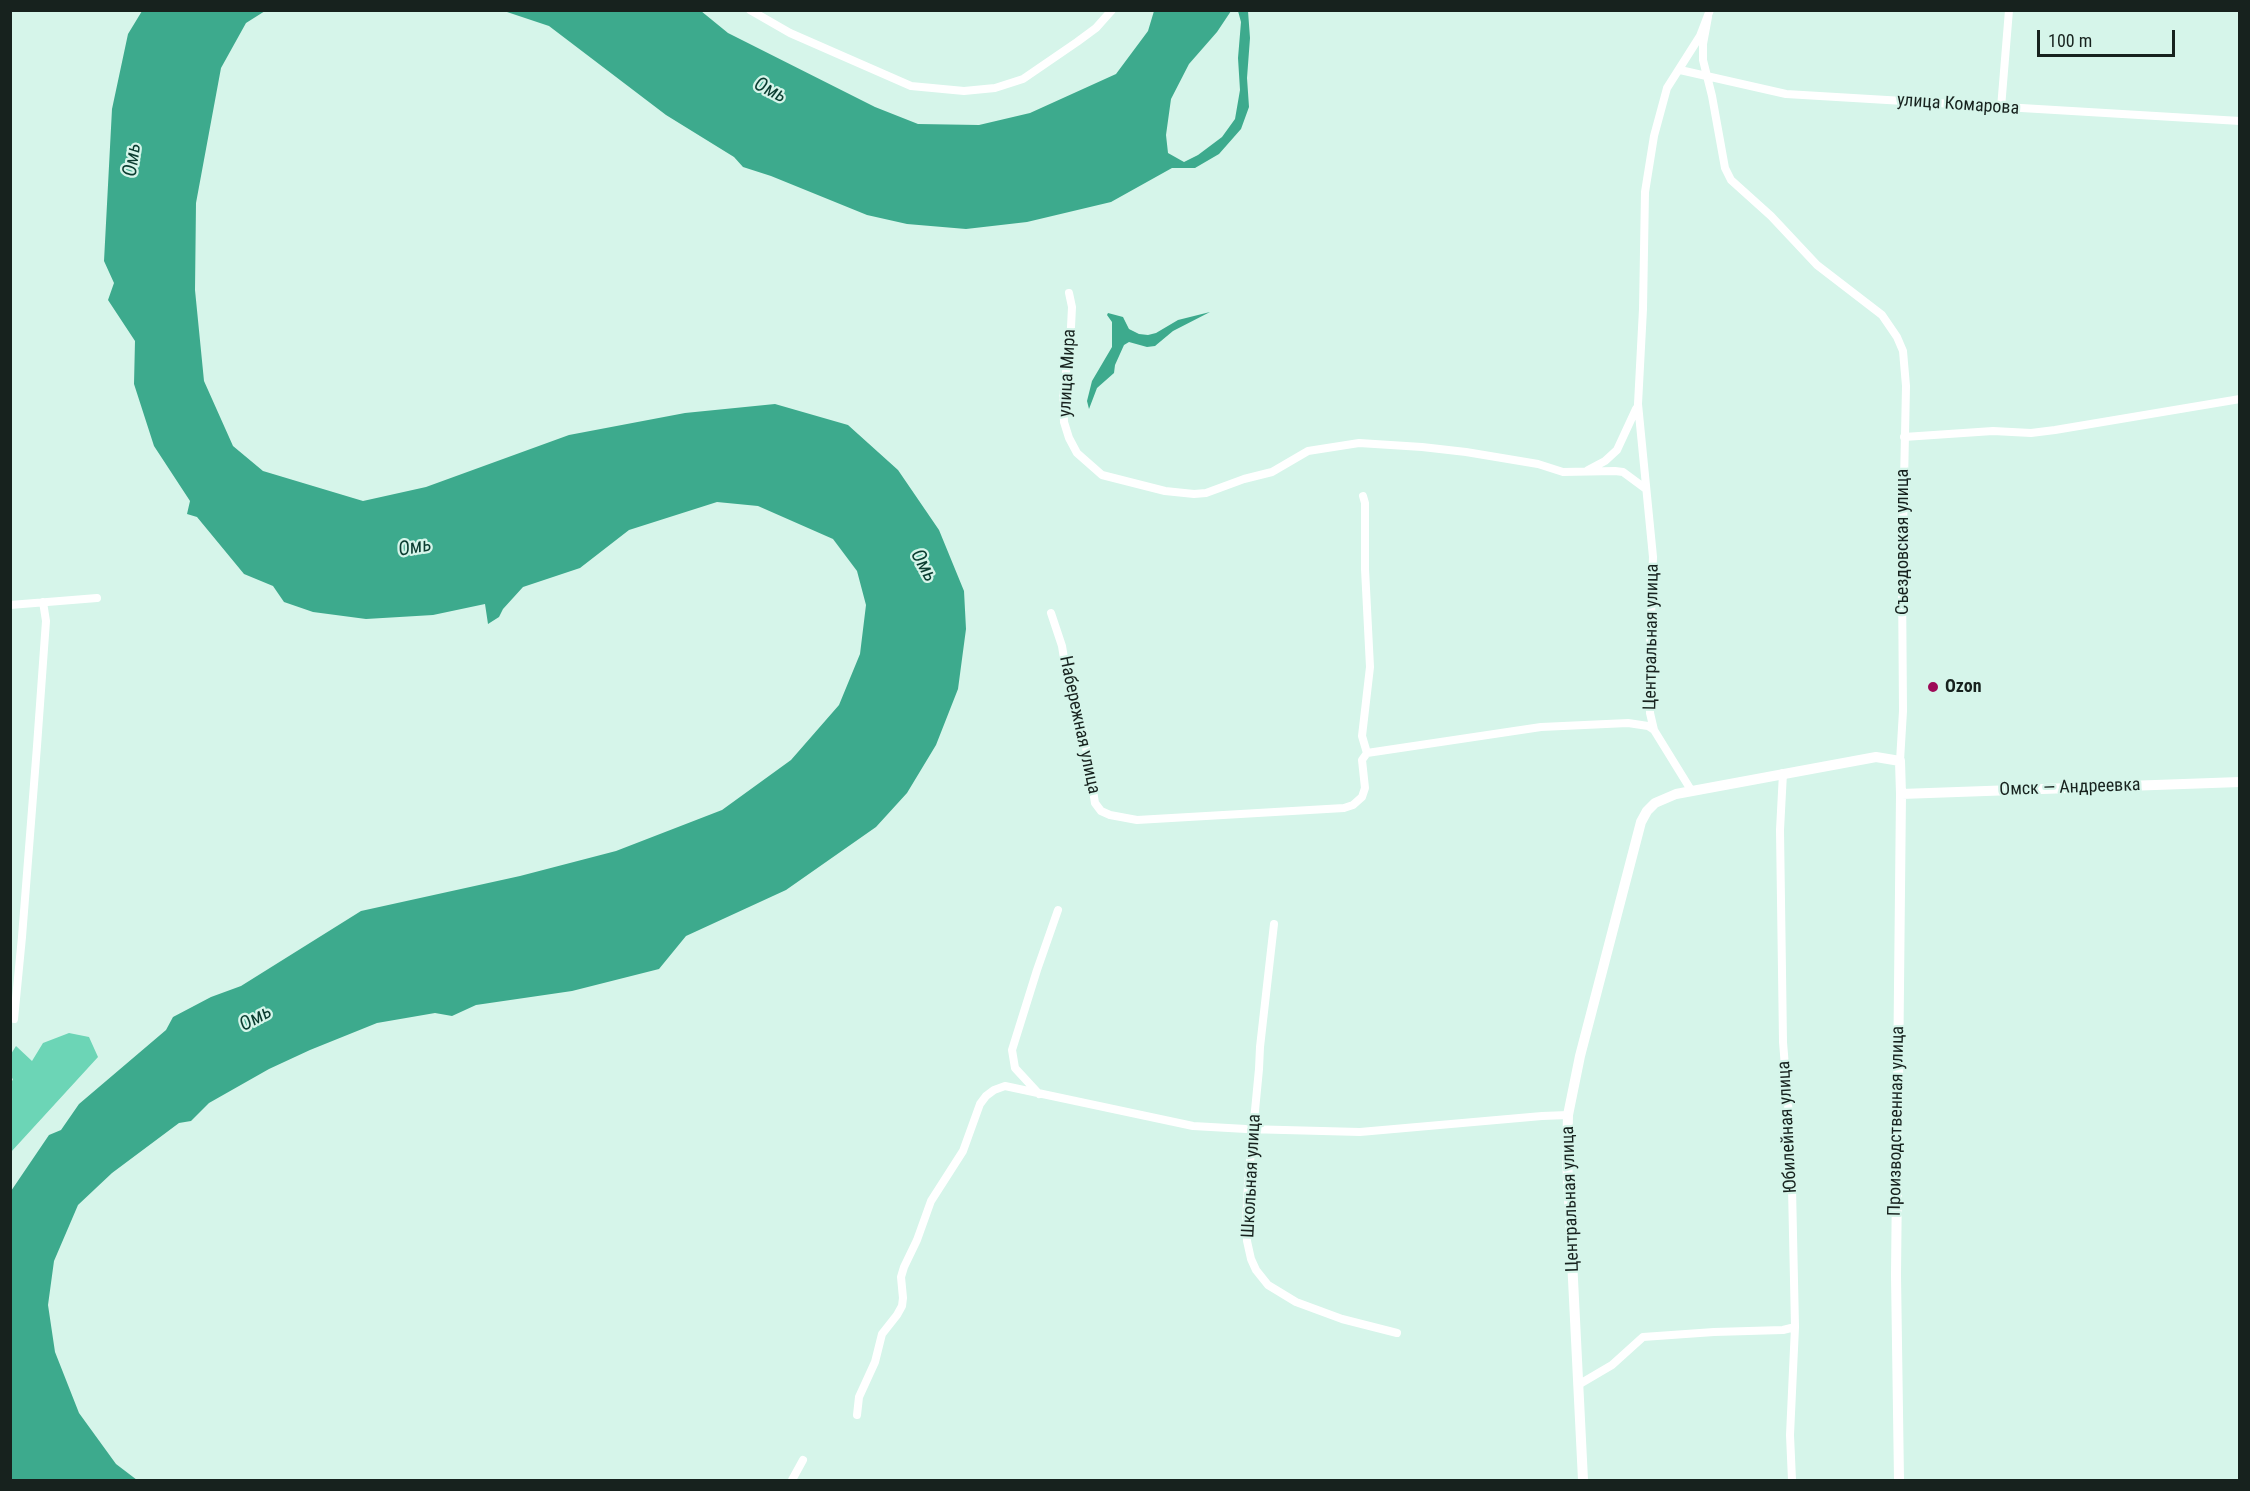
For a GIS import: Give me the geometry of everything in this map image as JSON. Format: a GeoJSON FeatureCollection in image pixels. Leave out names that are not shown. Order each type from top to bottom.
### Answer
{"type":"FeatureCollection","features":[{"type":"Feature","properties":{"kind":"street"},"geometry":{"type":"LineString","coordinates":[[750,10],[790,33],[911,86],[964,91],[995,88],[1023,79],[1096,28],[1112,10]]}},
{"type":"Feature","properties":{"kind":"street"},"geometry":{"type":"LineString","coordinates":[[2001,108],[2009,10]]}},
{"type":"Feature","properties":{"kind":"street","name":"Центральная улица"},"geometry":{"type":"LineString","coordinates":[[1583,1480],[1567,1159],[1568,1115],[1580,1056],[1641,822],[1655,803],[1665,797],[1691,790],[1654,730],[1650,713],[1653,557],[1639,433],[1638,404],[1643,309],[1645,192],[1662,99],[1709,14]]}},
{"type":"Feature","properties":{"kind":"street","name":"Съездовская улица"},"geometry":{"type":"LineString","coordinates":[[1709,14],[1703,44],[1703,60],[1725,168],[1731,180],[1771,216],[1817,265],[1881,315],[1890,326],[1903,351],[1906,369],[1902,580],[1904,692],[1900,761]]}},
{"type":"Feature","properties":{"kind":"street","name":"улица Комарова"},"geometry":{"type":"LineString","coordinates":[[1680,70],[1786,94],[2240,121]]}},
{"type":"Feature","properties":{"kind":"street","name":"улица Мира"},"geometry":{"type":"LineString","coordinates":[[1069,293],[1072,307],[1063,399],[1064,422],[1077,453],[1102,475],[1165,491],[1206,493],[1244,479],[1272,472],[1308,451],[1359,443],[1466,452],[1538,464],[1563,472],[1583,473]]}},
{"type":"Feature","properties":{"kind":"street"},"geometry":{"type":"LineString","coordinates":[[1904,437],[1982,431],[2031,433],[2240,399]]}},
{"type":"Feature","properties":{"kind":"street"},"geometry":{"type":"LineString","coordinates":[[1583,473],[1605,461],[1617,450],[1638,404]]}},
{"type":"Feature","properties":{"kind":"street"},"geometry":{"type":"LineString","coordinates":[[1583,473],[1623,472],[1646,489]]}},
{"type":"Feature","properties":{"kind":"street"},"geometry":{"type":"LineString","coordinates":[[1364,496],[1365,569],[1371,667],[1362,736],[1367,753],[1541,728],[1628,723],[1648,726],[1654,730]]}},
{"type":"Feature","properties":{"kind":"street"},"geometry":{"type":"LineString","coordinates":[[10,605],[97,598]]}},
{"type":"Feature","properties":{"kind":"street"},"geometry":{"type":"LineString","coordinates":[[14,1019],[46,621],[43,602]]}},
{"type":"Feature","properties":{"kind":"street","name":"Набережная улица"},"geometry":{"type":"LineString","coordinates":[[1051,613],[1062,646],[1068,683],[1083,729],[1095,803],[1101,811],[1110,815],[1137,820],[1344,808],[1362,798],[1365,789],[1362,760],[1367,753]]}},
{"type":"Feature","properties":{"kind":"street"},"geometry":{"type":"LineString","coordinates":[[1691,790],[1866,757],[1900,761]]}},
{"type":"Feature","properties":{"kind":"street","name":"Производственная улица"},"geometry":{"type":"LineString","coordinates":[[1899,1480],[1896,1275],[1900,761]]}},
{"type":"Feature","properties":{"kind":"street","name":"Юбилейная улица"},"geometry":{"type":"LineString","coordinates":[[1783,773],[1780,841],[1783,1032],[1791,1141],[1795,1327],[1790,1435],[1792,1480]]}},
{"type":"Feature","properties":{"kind":"street","name":"Омск — Андреевка"},"geometry":{"type":"LineString","coordinates":[[1901,794],[2240,782]]}},
{"type":"Feature","properties":{"kind":"street"},"geometry":{"type":"LineString","coordinates":[[1040,1095],[1015,1068],[1012,1050],[1036,970],[1058,910]]}},
{"type":"Feature","properties":{"kind":"street","name":"Школьная улица"},"geometry":{"type":"LineString","coordinates":[[1274,924],[1260,1047],[1246,1223],[1247,1241],[1256,1270],[1268,1285],[1296,1302],[1342,1319],[1396,1334]]}},
{"type":"Feature","properties":{"kind":"street"},"geometry":{"type":"LineString","coordinates":[[857,1415],[858,1397],[875,1362],[882,1334],[902,1306],[901,1277],[931,1201],[963,1151],[980,1104],[986,1096],[1005,1086],[1193,1126],[1360,1132],[1568,1115]]}},
{"type":"Feature","properties":{"kind":"street"},"geometry":{"type":"LineString","coordinates":[[1578,1385],[1612,1365],[1643,1337],[1783,1330],[1795,1327]]}},
{"type":"Feature","properties":{"kind":"street"},"geometry":{"type":"LineString","coordinates":[[792,1480],[803,1460]]}},
{"type":"Feature","properties":{"kind":"shaded area"},"geometry":{"type":"Polygon","coordinates":[[[69,1033],[89,1037],[98,1057],[11,1152],[10,1082],[13,1080],[11,1054],[16,1046],[32,1061],[43,1043],[69,1033]]]}},
{"type":"Feature","properties":{"kind":"water","name":"Омь"},"geometry":{"type":"Polygon","coordinates":[[[142,11],[265,11],[246,23],[221,68],[196,203],[195,290],[204,381],[233,446],[263,471],[363,501],[426,487],[569,435],[685,413],[775,404],[848,425],[898,470],[939,530],[964,591],[966,629],[958,689],[936,745],[907,793],[876,827],[786,890],[686,936],[659,969],[572,991],[476,1005],[452,1016],[435,1013],[377,1023],[310,1050],[269,1069],[209,1103],[191,1121],[179,1123],[112,1173],[78,1205],[54,1261],[48,1305],[55,1352],[79,1413],[116,1464],[137,1480],[11,1480],[11,1191],[49,1135],[61,1130],[79,1104],[166,1030],[173,1017],[211,997],[241,986],[361,911],[520,876],[616,851],[722,810],[791,760],[839,705],[860,654],[866,605],[857,571],[833,539],[758,506],[717,502],[629,530],[580,568],[523,587],[503,609],[499,617],[488,624],[485,604],[433,615],[366,619],[313,612],[284,602],[273,586],[244,574],[197,517],[187,514],[190,501],[154,446],[134,384],[135,341],[108,300],[114,283],[104,261],[112,109],[128,34],[142,11]]]}},
{"type":"Feature","properties":{"kind":"water","name":"Омь"},"geometry":{"type":"Polygon","coordinates":[[[504,11],[701,11],[728,33],[875,107],[918,124],[979,125],[1030,113],[1116,74],[1148,31],[1154,11],[1231,11],[1217,32],[1189,64],[1171,99],[1166,135],[1168,153],[1184,162],[1198,155],[1222,137],[1235,119],[1240,90],[1238,58],[1241,22],[1238,11],[1248,11],[1249,107],[1241,129],[1219,154],[1195,168],[1172,168],[1111,202],[1027,222],[966,229],[907,224],[867,215],[743,167],[734,157],[666,115],[549,26],[504,11]]]}},
{"type":"Feature","properties":{"kind":"water"},"geometry":{"type":"Polygon","coordinates":[[[1210,312],[1173,331],[1155,346],[1147,347],[1129,342],[1124,345],[1114,373],[1097,388],[1089,409],[1087,401],[1092,381],[1112,347],[1112,322],[1108,313],[1123,317],[1129,329],[1148,335],[1178,320],[1210,312]]]}},
{"type":"Feature","properties":{"kind":"place","name":"Ozon"},"geometry":{"type":"Point","coordinates":[1933,687]}}]}
